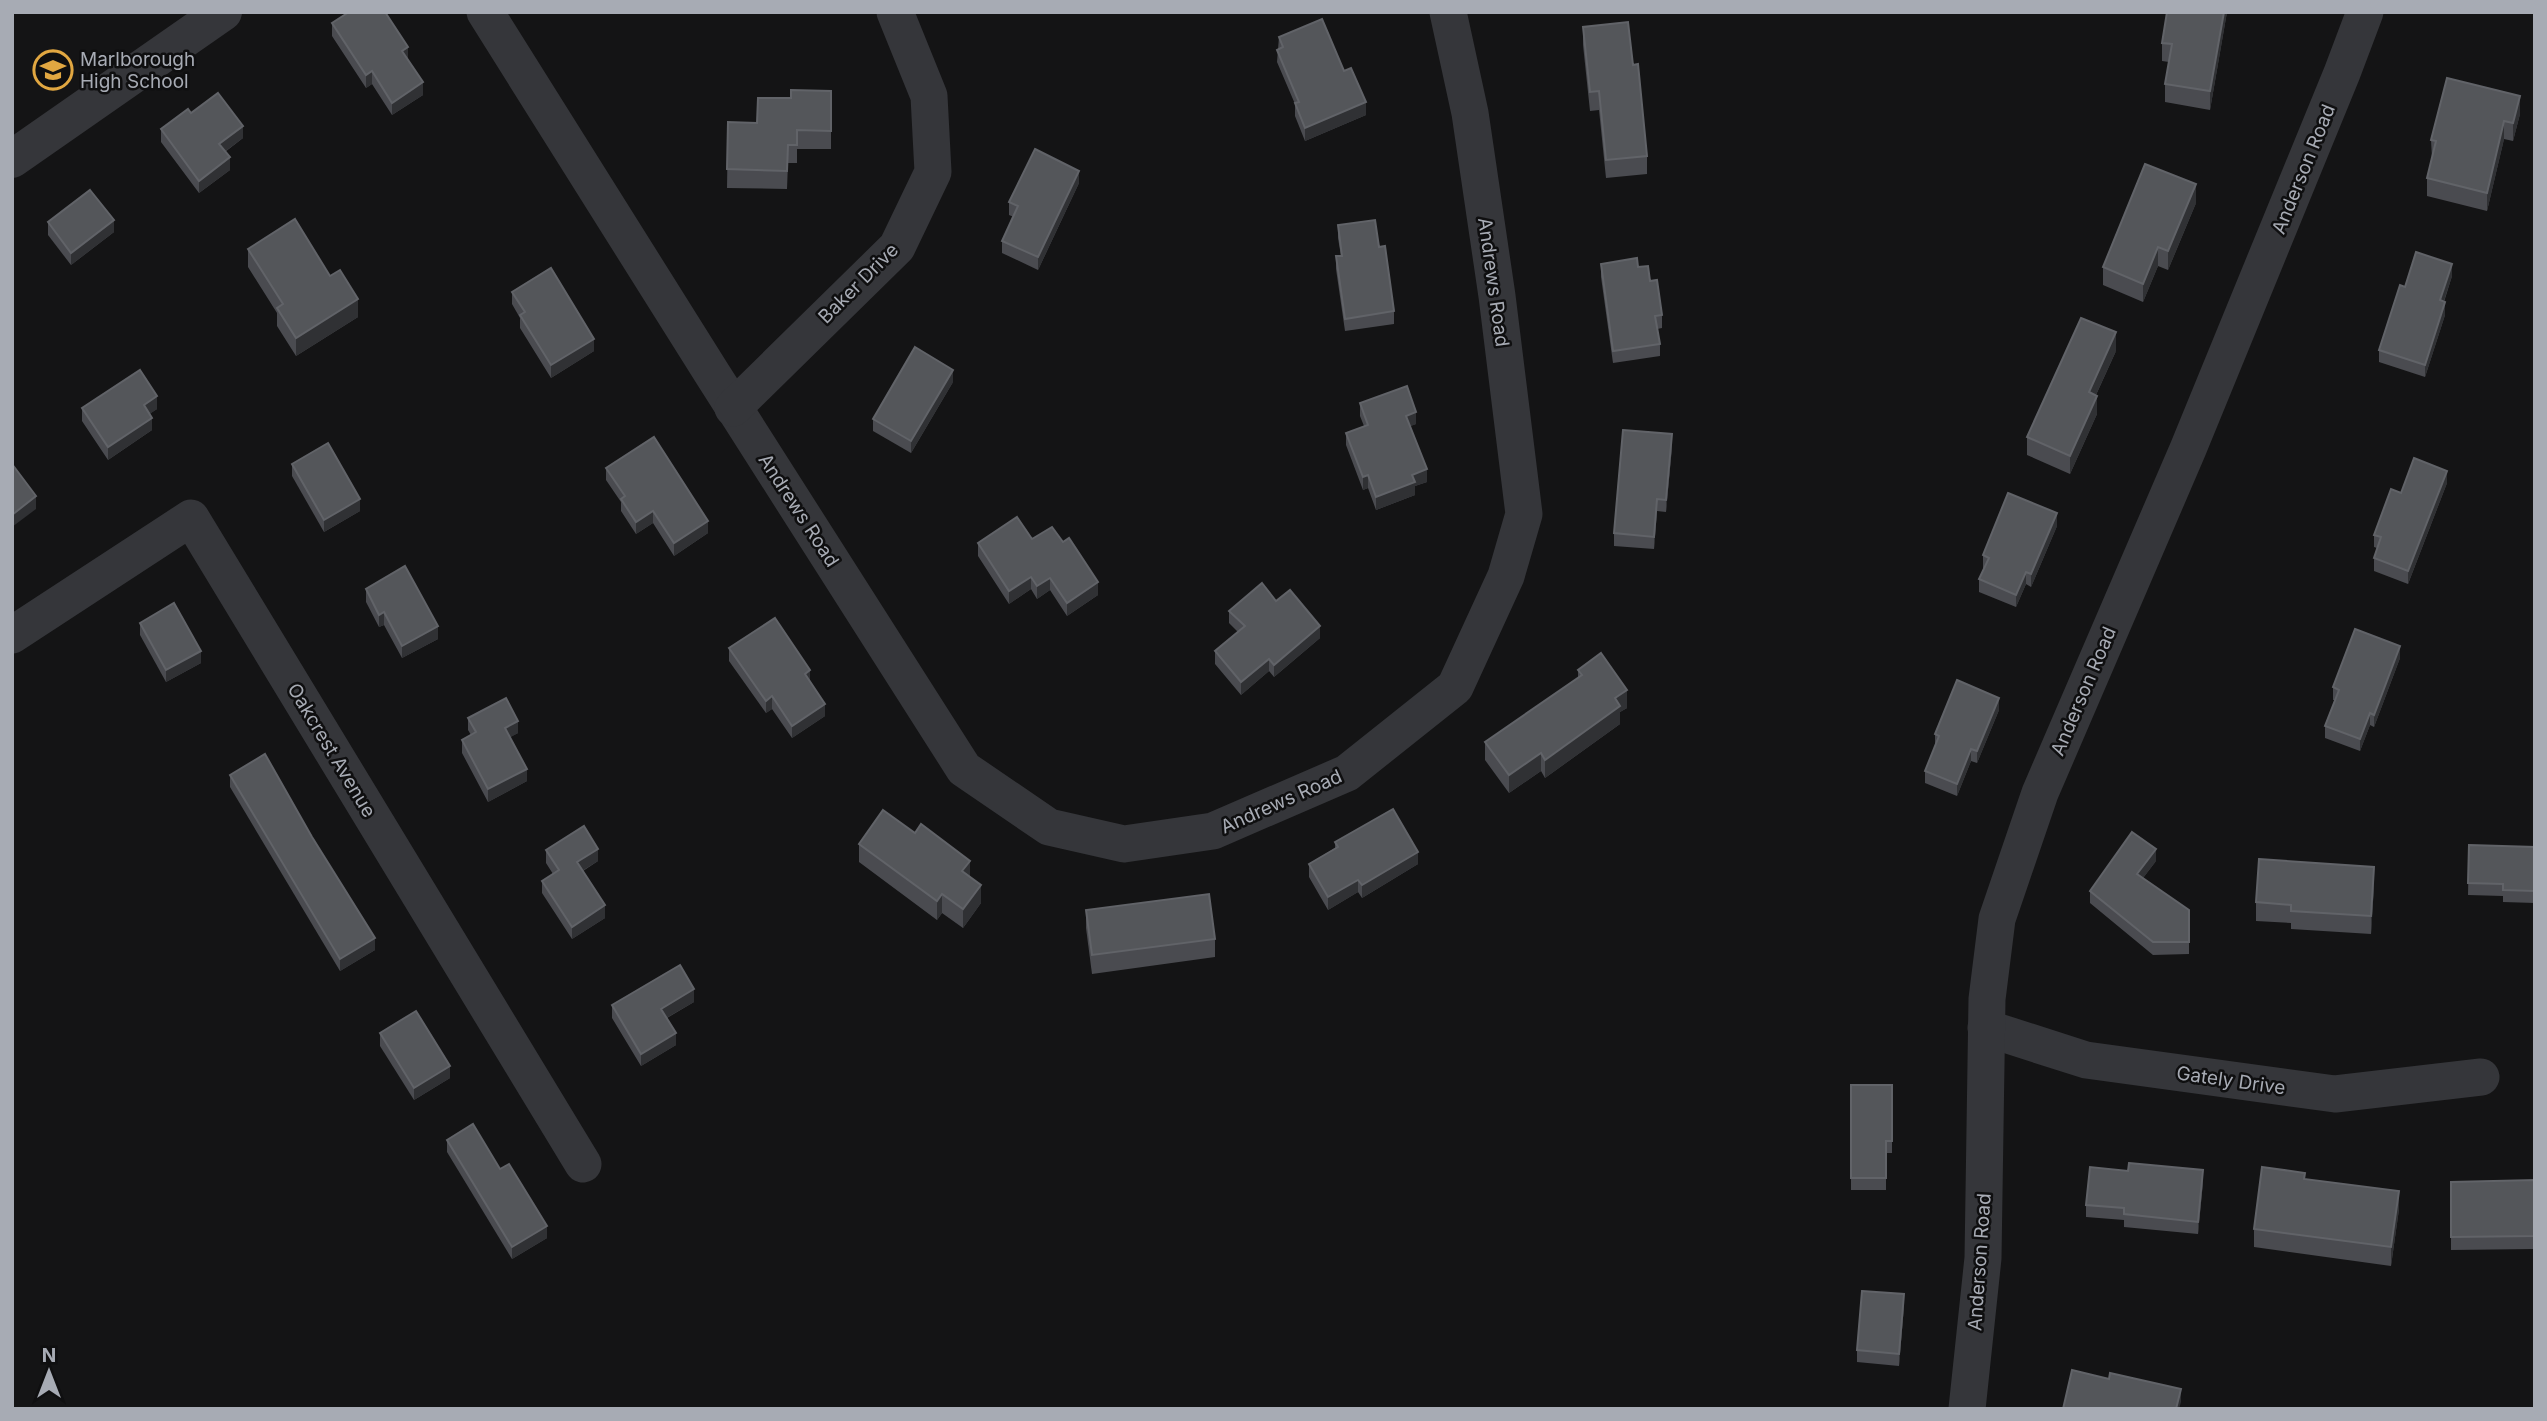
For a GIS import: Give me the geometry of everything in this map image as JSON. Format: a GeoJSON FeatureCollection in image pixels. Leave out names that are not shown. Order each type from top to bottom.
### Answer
{"type":"FeatureCollection","features":[{"type":"Feature","properties":{"kind":"street"},"geometry":{"type":"LineString","coordinates":[[12,159],[223,12]]}},
{"type":"Feature","properties":{"kind":"street","name":"Andrews Road"},"geometry":{"type":"LineString","coordinates":[[485,12],[733,408],[964,769],[1049,827],[1124,844],[1213,831],[1347,773],[1455,687],[1506,576],[1524,514],[1497,296],[1470,113],[1448,12]]}},
{"type":"Feature","properties":{"kind":"street","name":"Baker Drive"},"geometry":{"type":"LineString","coordinates":[[733,408],[898,247],[933,172],[929,96],[895,12]]}},
{"type":"Feature","properties":{"kind":"street","name":"Anderson Road"},"geometry":{"type":"LineString","coordinates":[[1967,1409],[1983,1258],[1987,999],[1997,919],[2040,793],[2193,436],[2365,12]]}},
{"type":"Feature","properties":{"kind":"street","name":"Oakcrest Avenue"},"geometry":{"type":"LineString","coordinates":[[12,635],[191,518],[583,1164]]}},
{"type":"Feature","properties":{"kind":"street","name":"Gately Drive"},"geometry":{"type":"LineString","coordinates":[[1986,1028],[2086,1060],[2335,1094],[2481,1077]]}},
{"type":"Feature","properties":{"kind":"building"},"geometry":{"type":"Polygon","coordinates":[[[349,12],[385,12],[408,47],[402,51],[423,82],[392,103],[372,71],[366,75],[332,23],[349,12]]]}},
{"type":"Feature","properties":{"kind":"building"},"geometry":{"type":"Polygon","coordinates":[[[2167,12],[2224,12],[2210,91],[2165,84],[2172,44],[2162,43],[2167,12]]]}},
{"type":"Feature","properties":{"kind":"building"},"geometry":{"type":"Polygon","coordinates":[[[1322,19],[1344,71],[1351,68],[1366,102],[1305,128],[1295,103],[1299,102],[1277,50],[1283,47],[1279,37],[1322,19]]]}},
{"type":"Feature","properties":{"kind":"building"},"geometry":{"type":"Polygon","coordinates":[[[1628,22],[1633,65],[1638,64],[1647,156],[1606,160],[1599,91],[1590,92],[1583,27],[1628,22]]]}},
{"type":"Feature","properties":{"kind":"building"},"geometry":{"type":"Polygon","coordinates":[[[2447,78],[2520,96],[2513,123],[2504,121],[2487,193],[2427,178],[2436,141],[2431,140],[2447,78]]]}},
{"type":"Feature","properties":{"kind":"building"},"geometry":{"type":"Polygon","coordinates":[[[791,90],[831,91],[831,131],[797,130],[797,145],[788,145],[787,171],[727,169],[728,122],[757,123],[758,98],[791,98],[791,90]]]}},
{"type":"Feature","properties":{"kind":"building"},"geometry":{"type":"Polygon","coordinates":[[[218,93],[243,126],[219,144],[230,157],[199,181],[161,129],[188,109],[191,113],[218,93]]]}},
{"type":"Feature","properties":{"kind":"building"},"geometry":{"type":"Polygon","coordinates":[[[1035,149],[1079,171],[1038,257],[1002,241],[1018,206],[1009,202],[1035,149]]]}},
{"type":"Feature","properties":{"kind":"building"},"geometry":{"type":"Polygon","coordinates":[[[2145,164],[2196,184],[2168,251],[2158,247],[2143,284],[2103,267],[2145,164]]]}},
{"type":"Feature","properties":{"kind":"building"},"geometry":{"type":"Polygon","coordinates":[[[90,190],[114,220],[71,253],[48,222],[90,190]]]}},
{"type":"Feature","properties":{"kind":"building"},"geometry":{"type":"Polygon","coordinates":[[[295,219],[330,276],[340,270],[358,299],[296,338],[277,308],[283,304],[248,249],[295,219]]]}},
{"type":"Feature","properties":{"kind":"building"},"geometry":{"type":"Polygon","coordinates":[[[1375,220],[1379,247],[1385,246],[1394,311],[1345,319],[1336,256],[1342,256],[1338,225],[1375,220]]]}},
{"type":"Feature","properties":{"kind":"building"},"geometry":{"type":"Polygon","coordinates":[[[2416,252],[2452,264],[2440,300],[2445,302],[2425,365],[2379,350],[2400,285],[2405,287],[2416,252]]]}},
{"type":"Feature","properties":{"kind":"building"},"geometry":{"type":"Polygon","coordinates":[[[1637,258],[1638,267],[1648,266],[1650,281],[1657,280],[1662,315],[1655,316],[1660,344],[1613,351],[1601,264],[1637,258]]]}},
{"type":"Feature","properties":{"kind":"building"},"geometry":{"type":"Polygon","coordinates":[[[551,268],[594,339],[551,365],[520,315],[525,312],[512,292],[551,268]]]}},
{"type":"Feature","properties":{"kind":"building"},"geometry":{"type":"Polygon","coordinates":[[[2081,318],[2116,332],[2089,392],[2097,396],[2070,456],[2027,437],[2081,318]]]}},
{"type":"Feature","properties":{"kind":"building"},"geometry":{"type":"Polygon","coordinates":[[[915,347],[953,370],[911,441],[873,419],[915,347]]]}},
{"type":"Feature","properties":{"kind":"building"},"geometry":{"type":"Polygon","coordinates":[[[140,370],[157,396],[144,405],[152,418],[108,447],[82,408],[140,370]]]}},
{"type":"Feature","properties":{"kind":"building"},"geometry":{"type":"Polygon","coordinates":[[[1407,386],[1416,412],[1406,416],[1427,469],[1412,475],[1415,482],[1376,497],[1368,475],[1363,477],[1346,433],[1368,425],[1360,403],[1407,386]]]}},
{"type":"Feature","properties":{"kind":"building"},"geometry":{"type":"Polygon","coordinates":[[[1623,430],[1672,434],[1666,500],[1657,499],[1654,537],[1614,533],[1623,430]]]}},
{"type":"Feature","properties":{"kind":"building"},"geometry":{"type":"Polygon","coordinates":[[[654,437],[708,521],[674,543],[653,511],[636,522],[621,499],[625,496],[606,468],[654,437]]]}},
{"type":"Feature","properties":{"kind":"building"},"geometry":{"type":"Polygon","coordinates":[[[328,443],[360,499],[324,520],[292,464],[328,443]]]}},
{"type":"Feature","properties":{"kind":"building"},"geometry":{"type":"Polygon","coordinates":[[[2414,458],[2447,471],[2408,571],[2374,558],[2381,537],[2374,535],[2391,489],[2401,493],[2414,458]]]}},
{"type":"Feature","properties":{"kind":"building"},"geometry":{"type":"Polygon","coordinates":[[[12,464],[36,496],[12,515],[12,464]]]}},
{"type":"Feature","properties":{"kind":"building"},"geometry":{"type":"Polygon","coordinates":[[[2008,493],[2057,513],[2031,574],[2026,572],[2016,595],[1979,579],[1989,558],[1983,555],[2008,493]]]}},
{"type":"Feature","properties":{"kind":"building"},"geometry":{"type":"Polygon","coordinates":[[[1017,517],[1032,539],[1052,527],[1063,542],[1069,538],[1098,582],[1067,603],[1050,578],[1037,586],[1031,577],[1009,591],[978,543],[1017,517]]]}},
{"type":"Feature","properties":{"kind":"building"},"geometry":{"type":"Polygon","coordinates":[[[405,566],[438,626],[402,646],[384,612],[379,615],[366,589],[405,566]]]}},
{"type":"Feature","properties":{"kind":"building"},"geometry":{"type":"Polygon","coordinates":[[[1262,583],[1276,601],[1290,590],[1320,626],[1274,665],[1269,659],[1241,682],[1215,651],[1245,626],[1229,611],[1262,583]]]}},
{"type":"Feature","properties":{"kind":"building"},"geometry":{"type":"Polygon","coordinates":[[[174,603],[201,651],[166,670],[140,623],[174,603]]]}},
{"type":"Feature","properties":{"kind":"building"},"geometry":{"type":"Polygon","coordinates":[[[775,618],[810,670],[805,674],[825,704],[792,726],[772,696],[766,701],[729,648],[775,618]]]}},
{"type":"Feature","properties":{"kind":"building"},"geometry":{"type":"Polygon","coordinates":[[[2355,629],[2400,646],[2374,715],[2370,713],[2360,739],[2325,726],[2339,690],[2333,687],[2355,629]]]}},
{"type":"Feature","properties":{"kind":"building"},"geometry":{"type":"Polygon","coordinates":[[[1601,653],[1627,690],[1615,698],[1620,706],[1545,760],[1541,753],[1509,775],[1485,742],[1582,675],[1578,670],[1601,653]]]}},
{"type":"Feature","properties":{"kind":"building"},"geometry":{"type":"Polygon","coordinates":[[[1957,680],[1999,698],[1977,751],[1971,749],[1957,784],[1925,771],[1939,736],[1935,734],[1957,680]]]}},
{"type":"Feature","properties":{"kind":"building"},"geometry":{"type":"Polygon","coordinates":[[[506,698],[518,721],[505,728],[527,769],[488,789],[462,740],[476,732],[468,718],[506,698]]]}},
{"type":"Feature","properties":{"kind":"building"},"geometry":{"type":"Polygon","coordinates":[[[265,754],[312,837],[375,938],[340,959],[230,775],[265,754]]]}},
{"type":"Feature","properties":{"kind":"building"},"geometry":{"type":"Polygon","coordinates":[[[1393,809],[1418,852],[1362,885],[1358,880],[1328,897],[1309,864],[1338,847],[1335,842],[1393,809]]]}},
{"type":"Feature","properties":{"kind":"building"},"geometry":{"type":"Polygon","coordinates":[[[883,810],[915,833],[921,824],[970,861],[962,871],[981,885],[963,909],[942,894],[937,901],[859,844],[883,810]]]}},
{"type":"Feature","properties":{"kind":"building"},"geometry":{"type":"Polygon","coordinates":[[[584,826],[598,849],[577,862],[605,905],[572,927],[542,881],[559,870],[546,850],[584,826]]]}},
{"type":"Feature","properties":{"kind":"building"},"geometry":{"type":"Polygon","coordinates":[[[2132,832],[2156,849],[2137,874],[2189,910],[2189,942],[2153,942],[2090,891],[2132,832]]]}},
{"type":"Feature","properties":{"kind":"building"},"geometry":{"type":"Polygon","coordinates":[[[2469,845],[2535,847],[2535,891],[2503,890],[2503,884],[2468,883],[2469,845]]]}},
{"type":"Feature","properties":{"kind":"building"},"geometry":{"type":"Polygon","coordinates":[[[2259,859],[2374,867],[2371,916],[2291,911],[2291,905],[2256,902],[2259,859]]]}},
{"type":"Feature","properties":{"kind":"building"},"geometry":{"type":"Polygon","coordinates":[[[1209,894],[1215,939],[1092,955],[1086,910],[1209,894]]]}},
{"type":"Feature","properties":{"kind":"building"},"geometry":{"type":"Polygon","coordinates":[[[680,965],[694,989],[661,1009],[676,1033],[641,1054],[612,1005],[680,965]]]}},
{"type":"Feature","properties":{"kind":"building"},"geometry":{"type":"Polygon","coordinates":[[[416,1011],[450,1066],[414,1088],[380,1033],[416,1011]]]}},
{"type":"Feature","properties":{"kind":"building"},"geometry":{"type":"Polygon","coordinates":[[[1851,1085],[1892,1085],[1892,1141],[1886,1141],[1886,1178],[1851,1178],[1851,1085]]]}},
{"type":"Feature","properties":{"kind":"building"},"geometry":{"type":"Polygon","coordinates":[[[473,1124],[500,1169],[509,1164],[547,1226],[512,1247],[447,1140],[473,1124]]]}},
{"type":"Feature","properties":{"kind":"building"},"geometry":{"type":"Polygon","coordinates":[[[2129,1163],[2203,1170],[2198,1222],[2124,1214],[2124,1208],[2086,1205],[2090,1167],[2128,1171],[2129,1163]]]}},
{"type":"Feature","properties":{"kind":"building"},"geometry":{"type":"Polygon","coordinates":[[[2262,1167],[2305,1173],[2304,1179],[2399,1191],[2391,1247],[2254,1229],[2262,1167]]]}},
{"type":"Feature","properties":{"kind":"building"},"geometry":{"type":"Polygon","coordinates":[[[2535,1180],[2535,1236],[2451,1237],[2451,1182],[2535,1180]]]}},
{"type":"Feature","properties":{"kind":"building"},"geometry":{"type":"Polygon","coordinates":[[[1862,1291],[1904,1294],[1899,1354],[1857,1350],[1862,1291]]]}},
{"type":"Feature","properties":{"kind":"building"},"geometry":{"type":"Polygon","coordinates":[[[2072,1370],[2109,1379],[2110,1373],[2181,1389],[2176,1409],[2063,1409],[2072,1370]]]}},
{"type":"Feature","properties":{"kind":"place","name":"Marlborough High School"},"geometry":{"type":"Point","coordinates":[53,70]}}]}
